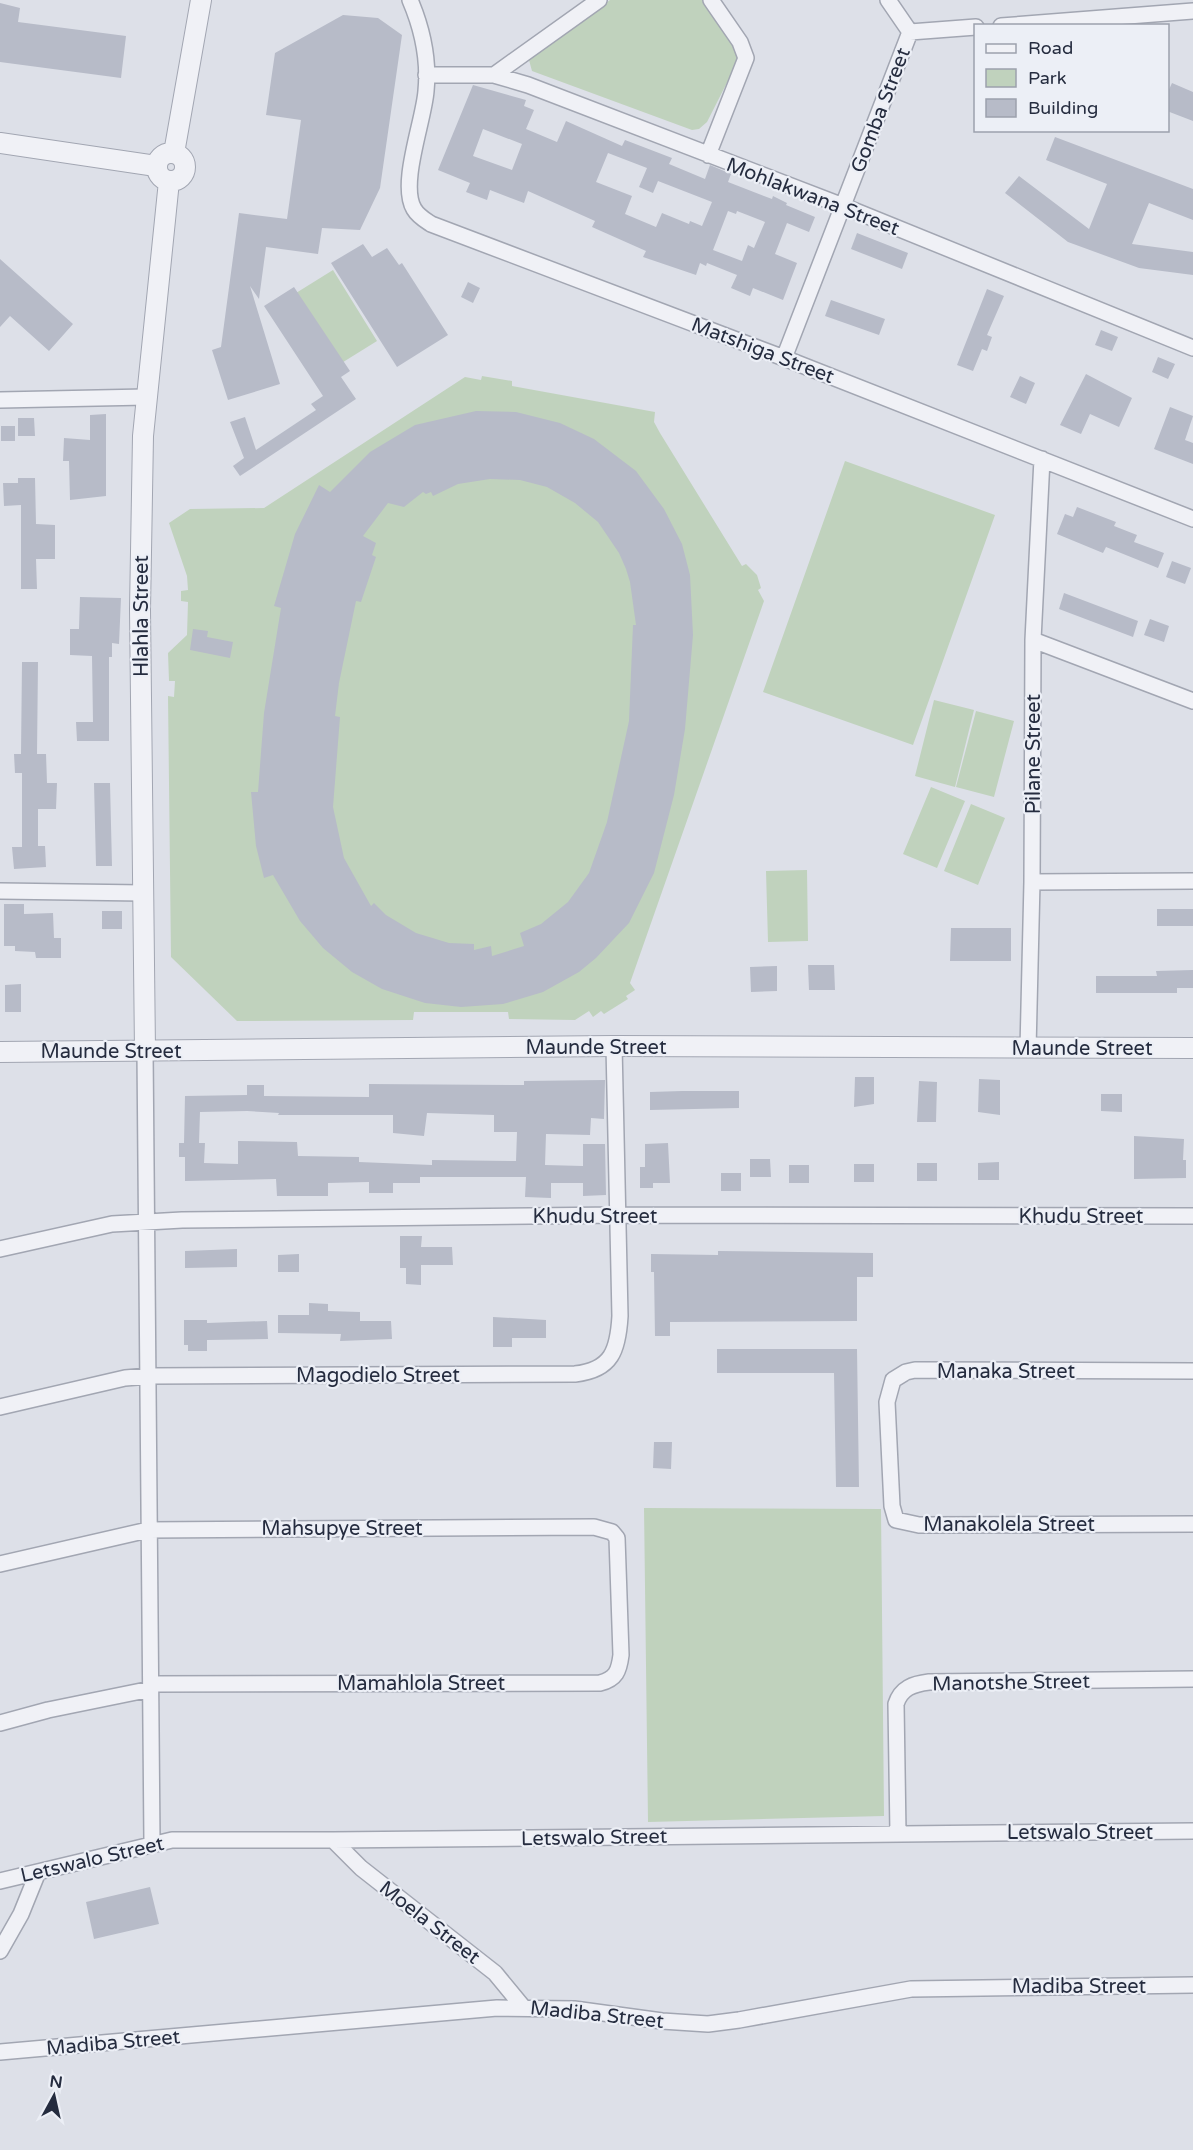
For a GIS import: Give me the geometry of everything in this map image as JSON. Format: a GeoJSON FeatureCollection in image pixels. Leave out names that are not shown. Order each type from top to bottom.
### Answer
{"type":"FeatureCollection","features":[{"type":"Feature","properties":{"kind":"street"},"geometry":{"type":"LineString","coordinates":[[0,143],[163,174],[162,156],[174,153],[201,0]]}},
{"type":"Feature","properties":{"kind":"street","name":"Matshiga Street"},"geometry":{"type":"LineString","coordinates":[[410,0],[424,49],[426,75],[410,196],[413,209],[431,224],[784,357],[1193,519]]}},
{"type":"Feature","properties":{"kind":"street"},"geometry":{"type":"LineString","coordinates":[[494,75],[599,0]]}},
{"type":"Feature","properties":{"kind":"street"},"geometry":{"type":"LineString","coordinates":[[708,155],[746,58],[740,42],[711,0]]}},
{"type":"Feature","properties":{"kind":"street","name":"Gomba Street"},"geometry":{"type":"LineString","coordinates":[[784,357],[910,32],[888,0]]}},
{"type":"Feature","properties":{"kind":"street"},"geometry":{"type":"LineString","coordinates":[[1028,24],[1193,12]]}},
{"type":"Feature","properties":{"kind":"street"},"geometry":{"type":"LineString","coordinates":[[910,32],[974,27]]}},
{"type":"Feature","properties":{"kind":"street","name":"Mohlakwana Street"},"geometry":{"type":"LineString","coordinates":[[426,75],[494,75],[528,85],[843,206],[1193,348]]}},
{"type":"Feature","properties":{"kind":"street","name":"Hlahla Street"},"geometry":{"type":"LineString","coordinates":[[145,1052],[140,610],[146,397],[163,174]]}},
{"type":"Feature","properties":{"kind":"street"},"geometry":{"type":"LineString","coordinates":[[0,400],[146,397]]}},
{"type":"Feature","properties":{"kind":"street","name":"Pilane Street"},"geometry":{"type":"LineString","coordinates":[[1028,1049],[1032,882],[1033,640],[1042,459]]}},
{"type":"Feature","properties":{"kind":"street"},"geometry":{"type":"LineString","coordinates":[[1033,640],[1193,701]]}},
{"type":"Feature","properties":{"kind":"street"},"geometry":{"type":"LineString","coordinates":[[1032,882],[1193,881]]}},
{"type":"Feature","properties":{"kind":"street"},"geometry":{"type":"LineString","coordinates":[[0,891],[143,892]]}},
{"type":"Feature","properties":{"kind":"street","name":"Maunde Street"},"geometry":{"type":"LineString","coordinates":[[0,1052],[614,1046],[1193,1048]]}},
{"type":"Feature","properties":{"kind":"street","name":"Magodielo Street"},"geometry":{"type":"LineString","coordinates":[[0,1407],[117,1380],[149,1376],[589,1373],[601,1367],[610,1359],[619,1333],[614,1046]]}},
{"type":"Feature","properties":{"kind":"street"},"geometry":{"type":"LineString","coordinates":[[145,1052],[149,1376],[147,1530],[152,1842]]}},
{"type":"Feature","properties":{"kind":"street","name":"Khudu Street"},"geometry":{"type":"LineString","coordinates":[[0,1249],[112,1224],[147,1222],[618,1215],[1193,1216]]}},
{"type":"Feature","properties":{"kind":"street","name":"Manaka Street"},"geometry":{"type":"LineString","coordinates":[[889,1450],[887,1395],[893,1380],[906,1372],[1193,1371]]}},
{"type":"Feature","properties":{"kind":"street","name":"Manakolela Street"},"geometry":{"type":"LineString","coordinates":[[889,1450],[893,1514],[896,1520],[903,1522],[1193,1524]]}},
{"type":"Feature","properties":{"kind":"street","name":"Mahsupye Street"},"geometry":{"type":"LineString","coordinates":[[0,1564],[147,1530],[594,1527],[612,1532],[617,1538],[620,1604]]}},
{"type":"Feature","properties":{"kind":"street","name":"Mamahlola Street"},"geometry":{"type":"LineString","coordinates":[[0,1723],[151,1686],[600,1683],[615,1677],[619,1670],[620,1604]]}},
{"type":"Feature","properties":{"kind":"street","name":"Manotshe Street"},"geometry":{"type":"LineString","coordinates":[[898,1833],[896,1704],[903,1690],[910,1686],[929,1682],[1193,1679]]}},
{"type":"Feature","properties":{"kind":"street","name":"Letswalo Street"},"geometry":{"type":"LineString","coordinates":[[0,1881],[152,1842],[192,1838],[333,1840],[1193,1831]]}},
{"type":"Feature","properties":{"kind":"street","name":"Moela Street"},"geometry":{"type":"LineString","coordinates":[[333,1840],[361,1868],[495,1973],[523,2007]]}},
{"type":"Feature","properties":{"kind":"street"},"geometry":{"type":"LineString","coordinates":[[0,1951],[21,1914],[38,1872]]}},
{"type":"Feature","properties":{"kind":"street","name":"Madiba Street"},"geometry":{"type":"LineString","coordinates":[[0,2052],[523,2007],[574,2009],[662,2021],[708,2024],[911,1989],[1193,1985]]}},
{"type":"Feature","properties":{"kind":"green space"},"geometry":{"type":"Polygon","coordinates":[[[610,0],[703,0],[740,57],[707,122],[699,129],[692,130],[532,71],[529,60],[610,0]]]}},
{"type":"Feature","properties":{"kind":"green space"},"geometry":{"type":"Polygon","coordinates":[[[333,270],[377,341],[340,364],[296,293],[333,270]]]}},
{"type":"Feature","properties":{"kind":"green space"},"geometry":{"type":"Polygon","coordinates":[[[482,376],[512,381],[512,386],[655,412],[654,422],[660,433],[742,566],[746,564],[757,575],[761,588],[758,590],[764,601],[630,983],[635,990],[626,996],[628,999],[604,1014],[601,1011],[593,1017],[589,1011],[575,1020],[509,1019],[508,1012],[414,1012],[413,1020],[237,1021],[171,957],[168,696],[174,697],[175,681],[169,681],[168,653],[187,635],[188,602],[181,601],[181,591],[188,590],[187,576],[169,523],[190,509],[264,508],[465,377],[481,380],[482,376]]]}},
{"type":"Feature","properties":{"kind":"green space"},"geometry":{"type":"Polygon","coordinates":[[[845,461],[995,515],[913,745],[763,692],[845,461]]]}},
{"type":"Feature","properties":{"kind":"green space"},"geometry":{"type":"Polygon","coordinates":[[[934,700],[974,710],[955,787],[915,776],[934,700]]]}},
{"type":"Feature","properties":{"kind":"green space"},"geometry":{"type":"Polygon","coordinates":[[[976,711],[1014,721],[994,797],[956,787],[976,711]]]}},
{"type":"Feature","properties":{"kind":"green space"},"geometry":{"type":"Polygon","coordinates":[[[931,787],[965,801],[937,868],[903,854],[931,787]]]}},
{"type":"Feature","properties":{"kind":"green space"},"geometry":{"type":"Polygon","coordinates":[[[971,804],[1005,818],[978,885],[944,871],[971,804]]]}},
{"type":"Feature","properties":{"kind":"green space"},"geometry":{"type":"Polygon","coordinates":[[[807,870],[808,941],[768,942],[766,871],[807,870]]]}},
{"type":"Feature","properties":{"kind":"green space"},"geometry":{"type":"Polygon","coordinates":[[[644,1508],[881,1509],[884,1816],[648,1822],[644,1508]]]}},
{"type":"Feature","properties":{"kind":"building"},"geometry":{"type":"Polygon","coordinates":[[[0,3],[20,8],[18,22],[126,36],[121,78],[0,62],[0,3]]]}},
{"type":"Feature","properties":{"kind":"building"},"geometry":{"type":"Polygon","coordinates":[[[343,15],[378,18],[402,35],[380,188],[360,230],[322,228],[318,254],[266,247],[259,299],[250,286],[280,384],[228,400],[212,350],[221,347],[239,213],[287,219],[301,120],[266,115],[275,53],[343,15]]]}},
{"type":"Feature","properties":{"kind":"building"},"geometry":{"type":"Polygon","coordinates":[[[1172,83],[1193,92],[1193,121],[1169,112],[1169,90],[1172,83]]]}},
{"type":"Feature","properties":{"kind":"building"},"geometry":{"type":"Polygon","coordinates":[[[473,85],[526,100],[524,106],[534,110],[526,129],[557,142],[566,121],[622,146],[625,140],[672,158],[669,164],[705,179],[710,165],[731,174],[728,182],[772,199],[773,196],[787,203],[786,205],[815,217],[809,232],[787,223],[775,254],[797,263],[783,300],[753,288],[750,296],[731,288],[737,275],[707,263],[706,266],[700,263],[696,275],[643,257],[646,251],[592,227],[595,221],[528,191],[524,203],[490,190],[487,200],[466,192],[470,183],[438,170],[473,85]],[[483,129],[473,156],[512,170],[522,144],[483,129]],[[608,153],[596,182],[632,196],[625,214],[656,227],[662,213],[689,224],[690,221],[702,226],[712,202],[658,181],[653,193],[639,187],[647,168],[608,153]],[[728,211],[713,250],[742,261],[748,245],[754,248],[765,222],[737,211],[736,214],[728,211]]]}},
{"type":"Feature","properties":{"kind":"building"},"geometry":{"type":"Polygon","coordinates":[[[1055,137],[1193,189],[1193,220],[1149,203],[1132,244],[1193,252],[1193,275],[1139,268],[1068,242],[1005,193],[1019,176],[1089,229],[1107,184],[1046,160],[1055,137]]]}},
{"type":"Feature","properties":{"kind":"building"},"geometry":{"type":"Polygon","coordinates":[[[857,233],[908,253],[902,269],[851,249],[857,233]]]}},
{"type":"Feature","properties":{"kind":"building"},"geometry":{"type":"Polygon","coordinates":[[[363,244],[372,257],[387,248],[399,265],[402,263],[448,335],[397,367],[331,263],[363,244]]]}},
{"type":"Feature","properties":{"kind":"building"},"geometry":{"type":"Polygon","coordinates":[[[0,259],[73,324],[49,351],[10,316],[0,327],[0,259]]]}},
{"type":"Feature","properties":{"kind":"building"},"geometry":{"type":"Polygon","coordinates":[[[468,282],[480,288],[473,303],[461,297],[468,282]]]}},
{"type":"Feature","properties":{"kind":"building"},"geometry":{"type":"Polygon","coordinates":[[[294,287],[350,371],[341,377],[356,399],[240,476],[233,466],[244,458],[230,422],[245,417],[256,450],[316,410],[311,404],[323,396],[264,306],[294,287]]]}},
{"type":"Feature","properties":{"kind":"building"},"geometry":{"type":"Polygon","coordinates":[[[987,289],[1004,296],[987,335],[992,337],[987,351],[982,349],[973,371],[957,365],[987,289]]]}},
{"type":"Feature","properties":{"kind":"building"},"geometry":{"type":"Polygon","coordinates":[[[831,300],[885,319],[879,335],[825,316],[831,300]]]}},
{"type":"Feature","properties":{"kind":"building"},"geometry":{"type":"Polygon","coordinates":[[[1101,330],[1118,337],[1112,351],[1095,345],[1101,330]]]}},
{"type":"Feature","properties":{"kind":"building"},"geometry":{"type":"Polygon","coordinates":[[[1158,357],[1175,364],[1168,379],[1152,372],[1158,357]]]}},
{"type":"Feature","properties":{"kind":"building"},"geometry":{"type":"Polygon","coordinates":[[[1086,374],[1132,398],[1119,427],[1090,414],[1081,434],[1060,425],[1086,374]]]}},
{"type":"Feature","properties":{"kind":"building"},"geometry":{"type":"Polygon","coordinates":[[[1020,376],[1035,383],[1026,404],[1010,397],[1020,376]]]}},
{"type":"Feature","properties":{"kind":"building"},"geometry":{"type":"Polygon","coordinates":[[[1170,407],[1193,416],[1185,440],[1193,443],[1193,464],[1154,449],[1170,407]]]}},
{"type":"Feature","properties":{"kind":"building"},"geometry":{"type":"Polygon","coordinates":[[[476,411],[516,412],[560,423],[594,439],[636,471],[664,509],[682,544],[690,575],[693,635],[685,729],[674,795],[654,873],[629,923],[596,958],[579,972],[543,992],[503,1004],[461,1007],[425,1003],[382,989],[352,972],[323,948],[300,921],[273,875],[264,878],[256,846],[251,792],[258,792],[264,713],[281,608],[274,606],[295,534],[319,485],[330,492],[370,452],[415,425],[476,411]],[[490,479],[458,484],[433,496],[431,492],[426,494],[423,492],[404,507],[388,503],[363,536],[376,543],[372,555],[376,557],[361,602],[356,601],[339,683],[335,716],[340,717],[333,807],[344,858],[371,906],[374,903],[386,915],[416,933],[449,943],[474,944],[474,950],[491,946],[492,956],[524,946],[520,933],[541,924],[568,902],[589,873],[607,822],[629,721],[633,625],[636,625],[626,569],[619,553],[598,522],[575,503],[547,487],[520,480],[490,479]]]}},
{"type":"Feature","properties":{"kind":"building"},"geometry":{"type":"Polygon","coordinates":[[[106,414],[106,496],[70,500],[69,461],[63,461],[64,438],[90,440],[90,415],[106,414]]]}},
{"type":"Feature","properties":{"kind":"building"},"geometry":{"type":"Polygon","coordinates":[[[18,418],[34,418],[35,436],[18,436],[18,418]]]}},
{"type":"Feature","properties":{"kind":"building"},"geometry":{"type":"Polygon","coordinates":[[[1,426],[15,426],[15,441],[1,441],[1,426]]]}},
{"type":"Feature","properties":{"kind":"building"},"geometry":{"type":"Polygon","coordinates":[[[18,478],[35,478],[36,524],[55,525],[55,559],[36,559],[37,589],[21,589],[21,505],[4,506],[3,483],[18,483],[18,478]]]}},
{"type":"Feature","properties":{"kind":"building"},"geometry":{"type":"Polygon","coordinates":[[[1077,507],[1116,522],[1114,526],[1137,535],[1134,542],[1164,553],[1158,568],[1106,547],[1103,553],[1057,534],[1065,514],[1073,517],[1077,507]]]}},
{"type":"Feature","properties":{"kind":"building"},"geometry":{"type":"Polygon","coordinates":[[[1172,561],[1191,568],[1185,584],[1166,577],[1172,561]]]}},
{"type":"Feature","properties":{"kind":"building"},"geometry":{"type":"Polygon","coordinates":[[[1064,593],[1138,621],[1133,637],[1059,609],[1064,593]]]}},
{"type":"Feature","properties":{"kind":"building"},"geometry":{"type":"Polygon","coordinates":[[[80,597],[121,598],[119,644],[112,643],[112,657],[109,657],[109,741],[77,741],[76,722],[93,722],[92,656],[70,655],[70,629],[79,629],[80,597]]]}},
{"type":"Feature","properties":{"kind":"building"},"geometry":{"type":"Polygon","coordinates":[[[1150,619],[1169,626],[1164,642],[1144,635],[1150,619]]]}},
{"type":"Feature","properties":{"kind":"building"},"geometry":{"type":"Polygon","coordinates":[[[193,629],[208,631],[207,637],[233,642],[230,658],[190,650],[193,629]]]}},
{"type":"Feature","properties":{"kind":"building"},"geometry":{"type":"Polygon","coordinates":[[[22,662],[38,662],[37,754],[46,754],[47,783],[57,783],[56,809],[38,809],[38,846],[45,846],[46,867],[14,869],[12,847],[22,847],[22,773],[15,773],[14,754],[21,754],[22,662]]]}},
{"type":"Feature","properties":{"kind":"building"},"geometry":{"type":"Polygon","coordinates":[[[94,783],[110,783],[112,866],[96,866],[94,783]]]}},
{"type":"Feature","properties":{"kind":"building"},"geometry":{"type":"Polygon","coordinates":[[[4,904],[24,904],[24,914],[53,913],[54,938],[61,938],[61,958],[36,958],[35,952],[15,951],[15,946],[4,946],[4,904]]]}},
{"type":"Feature","properties":{"kind":"building"},"geometry":{"type":"Polygon","coordinates":[[[1157,909],[1193,909],[1193,926],[1157,926],[1157,909]]]}},
{"type":"Feature","properties":{"kind":"building"},"geometry":{"type":"Polygon","coordinates":[[[102,911],[122,911],[122,929],[102,929],[102,911]]]}},
{"type":"Feature","properties":{"kind":"building"},"geometry":{"type":"Polygon","coordinates":[[[951,928],[1011,928],[1011,961],[950,961],[951,928]]]}},
{"type":"Feature","properties":{"kind":"building"},"geometry":{"type":"Polygon","coordinates":[[[808,965],[834,965],[835,990],[809,990],[808,965]]]}},
{"type":"Feature","properties":{"kind":"building"},"geometry":{"type":"Polygon","coordinates":[[[777,966],[777,991],[751,992],[750,967],[777,966]]]}},
{"type":"Feature","properties":{"kind":"building"},"geometry":{"type":"Polygon","coordinates":[[[1193,970],[1193,988],[1177,988],[1177,993],[1096,993],[1096,976],[1157,976],[1156,971],[1193,970]]]}},
{"type":"Feature","properties":{"kind":"building"},"geometry":{"type":"Polygon","coordinates":[[[21,984],[21,1012],[5,1012],[5,985],[21,984]]]}},
{"type":"Feature","properties":{"kind":"building"},"geometry":{"type":"Polygon","coordinates":[[[855,1077],[874,1077],[874,1104],[854,1107],[855,1077]]]}},
{"type":"Feature","properties":{"kind":"building"},"geometry":{"type":"Polygon","coordinates":[[[979,1079],[1000,1080],[1000,1115],[978,1112],[979,1079]]]}},
{"type":"Feature","properties":{"kind":"building"},"geometry":{"type":"Polygon","coordinates":[[[605,1080],[604,1119],[591,1118],[590,1135],[546,1134],[545,1165],[583,1166],[583,1144],[605,1144],[606,1195],[583,1196],[583,1183],[551,1183],[551,1198],[525,1197],[526,1177],[420,1177],[420,1183],[393,1183],[393,1193],[369,1193],[369,1182],[328,1183],[328,1196],[277,1196],[276,1179],[185,1181],[185,1157],[179,1157],[179,1143],[184,1143],[185,1096],[247,1095],[247,1085],[264,1085],[264,1096],[369,1097],[369,1084],[524,1085],[524,1081],[605,1080]],[[200,1112],[199,1143],[205,1143],[204,1163],[238,1164],[238,1141],[297,1142],[298,1156],[359,1157],[359,1162],[432,1165],[432,1160],[516,1161],[517,1132],[494,1132],[494,1115],[427,1113],[424,1136],[393,1133],[393,1115],[278,1115],[279,1113],[200,1112]]]}},
{"type":"Feature","properties":{"kind":"building"},"geometry":{"type":"Polygon","coordinates":[[[919,1081],[937,1082],[936,1122],[917,1122],[919,1081]]]}},
{"type":"Feature","properties":{"kind":"building"},"geometry":{"type":"Polygon","coordinates":[[[739,1091],[739,1108],[650,1110],[650,1092],[739,1091]]]}},
{"type":"Feature","properties":{"kind":"building"},"geometry":{"type":"Polygon","coordinates":[[[1101,1094],[1122,1094],[1122,1112],[1101,1111],[1101,1094]]]}},
{"type":"Feature","properties":{"kind":"building"},"geometry":{"type":"Polygon","coordinates":[[[1134,1136],[1184,1139],[1183,1160],[1186,1160],[1186,1178],[1134,1179],[1134,1136]]]}},
{"type":"Feature","properties":{"kind":"building"},"geometry":{"type":"Polygon","coordinates":[[[668,1143],[670,1183],[653,1183],[653,1188],[640,1188],[640,1167],[645,1167],[645,1144],[668,1143]]]}},
{"type":"Feature","properties":{"kind":"building"},"geometry":{"type":"Polygon","coordinates":[[[750,1159],[770,1159],[771,1177],[750,1177],[750,1159]]]}},
{"type":"Feature","properties":{"kind":"building"},"geometry":{"type":"Polygon","coordinates":[[[999,1162],[999,1180],[978,1180],[978,1163],[999,1162]]]}},
{"type":"Feature","properties":{"kind":"building"},"geometry":{"type":"Polygon","coordinates":[[[917,1163],[937,1163],[937,1181],[917,1181],[917,1163]]]}},
{"type":"Feature","properties":{"kind":"building"},"geometry":{"type":"Polygon","coordinates":[[[854,1164],[874,1164],[874,1182],[854,1182],[854,1164]]]}},
{"type":"Feature","properties":{"kind":"building"},"geometry":{"type":"Polygon","coordinates":[[[789,1165],[809,1165],[809,1183],[789,1183],[789,1165]]]}},
{"type":"Feature","properties":{"kind":"building"},"geometry":{"type":"Polygon","coordinates":[[[721,1173],[741,1173],[741,1191],[721,1191],[721,1173]]]}},
{"type":"Feature","properties":{"kind":"building"},"geometry":{"type":"Polygon","coordinates":[[[400,1236],[422,1236],[421,1247],[452,1247],[453,1265],[421,1265],[421,1285],[406,1284],[406,1268],[400,1268],[400,1236]]]}},
{"type":"Feature","properties":{"kind":"building"},"geometry":{"type":"Polygon","coordinates":[[[237,1249],[237,1267],[185,1268],[185,1251],[237,1249]]]}},
{"type":"Feature","properties":{"kind":"building"},"geometry":{"type":"Polygon","coordinates":[[[718,1251],[873,1253],[873,1277],[857,1277],[857,1321],[670,1322],[670,1336],[655,1336],[654,1272],[651,1272],[651,1254],[718,1255],[718,1251]]]}},
{"type":"Feature","properties":{"kind":"building"},"geometry":{"type":"Polygon","coordinates":[[[299,1254],[299,1272],[278,1272],[278,1255],[299,1254]]]}},
{"type":"Feature","properties":{"kind":"building"},"geometry":{"type":"Polygon","coordinates":[[[309,1303],[328,1304],[328,1311],[360,1312],[360,1321],[391,1321],[392,1339],[340,1341],[341,1334],[278,1333],[278,1315],[309,1315],[309,1303]]]}},
{"type":"Feature","properties":{"kind":"building"},"geometry":{"type":"Polygon","coordinates":[[[493,1317],[546,1320],[546,1338],[512,1338],[512,1347],[493,1347],[493,1317]]]}},
{"type":"Feature","properties":{"kind":"building"},"geometry":{"type":"Polygon","coordinates":[[[184,1320],[207,1320],[207,1323],[267,1321],[268,1339],[207,1340],[207,1351],[188,1351],[188,1345],[184,1345],[184,1320]]]}},
{"type":"Feature","properties":{"kind":"building"},"geometry":{"type":"Polygon","coordinates":[[[717,1349],[857,1349],[859,1487],[836,1487],[834,1373],[717,1373],[717,1349]]]}},
{"type":"Feature","properties":{"kind":"building"},"geometry":{"type":"Polygon","coordinates":[[[654,1442],[672,1442],[671,1469],[653,1468],[654,1442]]]}},
{"type":"Feature","properties":{"kind":"building"},"geometry":{"type":"Polygon","coordinates":[[[150,1887],[159,1924],[94,1939],[86,1902],[150,1887]]]}}]}
